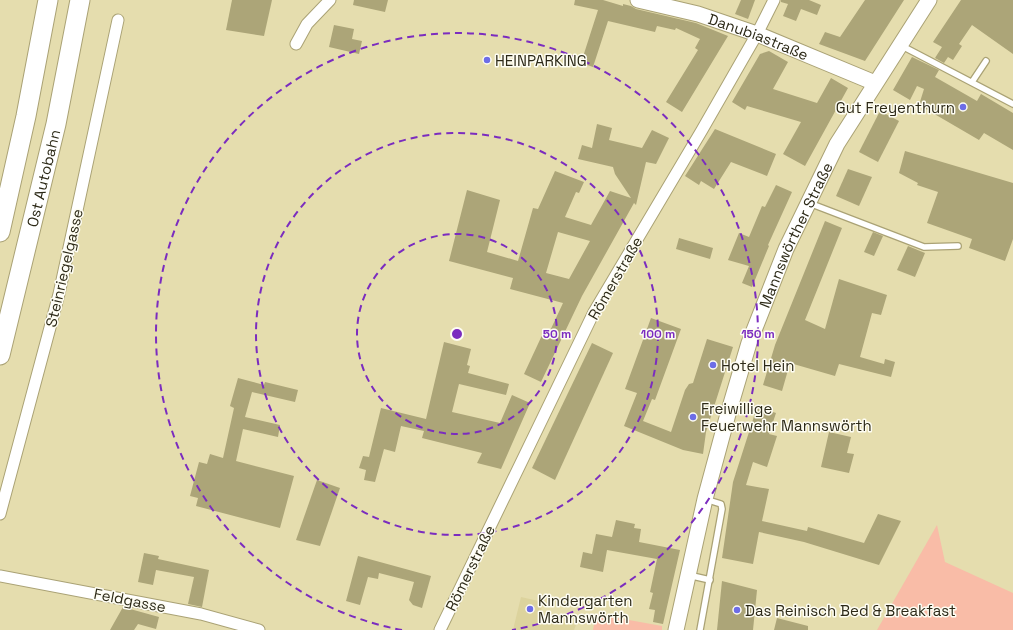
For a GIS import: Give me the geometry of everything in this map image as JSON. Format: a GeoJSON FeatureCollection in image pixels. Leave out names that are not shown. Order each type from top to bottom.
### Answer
{"type":"FeatureCollection","features":[{"type":"Feature","properties":{"kind":"highway","name":"Ost Autobahn"},"geometry":{"type":"LineString","coordinates":[[0,232],[26,116],[48,0]]}},
{"type":"Feature","properties":{"kind":"highway","name":"Ost Autobahn"},"geometry":{"type":"LineString","coordinates":[[0,355],[56,124],[80,0]]}},
{"type":"Feature","properties":{"kind":"main road","name":"Danubiastraße"},"geometry":{"type":"LineString","coordinates":[[638,0],[698,14],[757,34],[875,83]]}},
{"type":"Feature","properties":{"kind":"main road","name":"Mannswörther Straße"},"geometry":{"type":"LineString","coordinates":[[676,630],[705,499],[749,343],[786,249],[837,144],[929,0]]}},
{"type":"Feature","properties":{"kind":"street"},"geometry":{"type":"LineString","coordinates":[[296,44],[307,24],[330,0]]}},
{"type":"Feature","properties":{"kind":"street","name":"Römerstraße"},"geometry":{"type":"LineString","coordinates":[[440,630],[594,312],[757,34],[774,0]]}},
{"type":"Feature","properties":{"kind":"street","name":"Steinriegelgasse"},"geometry":{"type":"LineString","coordinates":[[0,514],[59,294],[118,20]]}},
{"type":"Feature","properties":{"kind":"street","name":"Feldgasse"},"geometry":{"type":"LineString","coordinates":[[0,576],[201,614],[259,630]]}},
{"type":"Feature","properties":{"kind":"lane"},"geometry":{"type":"LineString","coordinates":[[900,45],[1013,104]]}},
{"type":"Feature","properties":{"kind":"lane"},"geometry":{"type":"LineString","coordinates":[[972,82],[986,61]]}},
{"type":"Feature","properties":{"kind":"lane"},"geometry":{"type":"LineString","coordinates":[[808,202],[924,247],[958,246]]}},
{"type":"Feature","properties":{"kind":"lane"},"geometry":{"type":"LineString","coordinates":[[700,630],[722,509],[721,504],[705,499]]}},
{"type":"Feature","properties":{"kind":"lane"},"geometry":{"type":"LineString","coordinates":[[688,575],[710,580]]}},
{"type":"Feature","properties":{"kind":"shaded area"},"geometry":{"type":"Polygon","coordinates":[[[937,525],[945,562],[1013,593],[1013,630],[877,630],[937,525]]]}},
{"type":"Feature","properties":{"kind":"shaded area","name":"Kindergarten Mannswörth"},"geometry":{"type":"Polygon","coordinates":[[[521,597],[543,602],[540,616],[576,625],[574,630],[513,630],[521,597]]]}},
{"type":"Feature","properties":{"kind":"shaded area"},"geometry":{"type":"Polygon","coordinates":[[[596,614],[662,626],[662,630],[593,630],[596,614]]]}},
{"type":"Feature","properties":{"kind":"building"},"geometry":{"type":"Polygon","coordinates":[[[232,0],[272,0],[264,36],[226,30],[232,0]]]}},
{"type":"Feature","properties":{"kind":"building"},"geometry":{"type":"Polygon","coordinates":[[[354,0],[388,0],[385,12],[353,5],[354,0]]]}},
{"type":"Feature","properties":{"kind":"building"},"geometry":{"type":"Polygon","coordinates":[[[575,0],[603,0],[623,6],[623,4],[636,9],[696,23],[728,36],[682,112],[666,102],[698,50],[695,48],[700,39],[676,28],[675,30],[657,26],[655,32],[608,21],[593,67],[581,63],[598,10],[574,5],[575,0]]]}},
{"type":"Feature","properties":{"kind":"building"},"geometry":{"type":"Polygon","coordinates":[[[741,0],[755,0],[748,19],[735,14],[741,0]]]}},
{"type":"Feature","properties":{"kind":"building"},"geometry":{"type":"Polygon","coordinates":[[[781,0],[809,0],[821,5],[817,15],[801,9],[796,21],[783,16],[788,4],[781,2],[781,0]]]}},
{"type":"Feature","properties":{"kind":"building"},"geometry":{"type":"Polygon","coordinates":[[[865,0],[904,0],[865,61],[819,44],[825,32],[840,37],[865,0]]]}},
{"type":"Feature","properties":{"kind":"building"},"geometry":{"type":"Polygon","coordinates":[[[961,0],[1013,0],[1013,54],[972,25],[959,44],[962,46],[953,60],[948,57],[944,63],[935,58],[942,47],[933,42],[961,0]]]}},
{"type":"Feature","properties":{"kind":"building"},"geometry":{"type":"Polygon","coordinates":[[[334,25],[354,29],[352,39],[362,41],[359,54],[329,47],[334,25]]]}},
{"type":"Feature","properties":{"kind":"building"},"geometry":{"type":"Polygon","coordinates":[[[769,51],[788,62],[773,89],[817,103],[831,78],[848,88],[805,166],[783,154],[801,122],[747,106],[745,110],[732,102],[760,54],[769,51]]]}},
{"type":"Feature","properties":{"kind":"building","name":"Gut Freyenthurn"},"geometry":{"type":"Polygon","coordinates":[[[912,57],[939,70],[935,77],[977,101],[981,94],[1013,113],[1013,150],[984,133],[979,140],[919,105],[924,89],[917,86],[910,100],[893,90],[912,57]]]}},
{"type":"Feature","properties":{"kind":"building"},"geometry":{"type":"Polygon","coordinates":[[[880,111],[899,121],[878,162],[859,152],[880,111]]]}},
{"type":"Feature","properties":{"kind":"building"},"geometry":{"type":"Polygon","coordinates":[[[597,124],[612,128],[609,140],[642,148],[652,130],[669,138],[656,164],[646,162],[636,205],[634,203],[582,296],[541,382],[524,374],[544,331],[549,333],[563,303],[510,289],[513,278],[449,261],[467,190],[500,200],[487,252],[518,261],[533,208],[538,209],[555,171],[584,182],[579,193],[576,192],[565,217],[591,225],[610,191],[631,198],[615,174],[613,167],[578,159],[582,145],[592,148],[597,124]],[[558,232],[546,273],[569,279],[590,241],[558,232]]]}},
{"type":"Feature","properties":{"kind":"building"},"geometry":{"type":"Polygon","coordinates":[[[715,129],[776,154],[767,176],[731,162],[714,189],[701,181],[699,185],[685,176],[715,129]]]}},
{"type":"Feature","properties":{"kind":"building"},"geometry":{"type":"Polygon","coordinates":[[[905,151],[1013,183],[1013,239],[1005,261],[969,248],[972,239],[927,223],[938,192],[917,185],[918,183],[899,173],[905,151]]]}},
{"type":"Feature","properties":{"kind":"building"},"geometry":{"type":"Polygon","coordinates":[[[848,169],[872,177],[859,206],[836,196],[848,169]]]}},
{"type":"Feature","properties":{"kind":"building"},"geometry":{"type":"Polygon","coordinates":[[[776,185],[792,192],[768,245],[769,246],[752,287],[742,283],[749,266],[728,260],[739,233],[749,237],[762,206],[765,207],[776,185]]]}},
{"type":"Feature","properties":{"kind":"building"},"geometry":{"type":"Polygon","coordinates":[[[825,221],[842,228],[805,320],[825,329],[839,279],[887,295],[881,315],[872,313],[860,357],[884,364],[885,359],[895,362],[891,377],[839,364],[835,376],[790,363],[782,391],[763,385],[775,345],[825,221]]]}},
{"type":"Feature","properties":{"kind":"building"},"geometry":{"type":"Polygon","coordinates":[[[873,232],[883,236],[874,256],[864,252],[873,232]]]}},
{"type":"Feature","properties":{"kind":"building"},"geometry":{"type":"Polygon","coordinates":[[[679,238],[713,248],[710,259],[676,249],[679,238]]]}},
{"type":"Feature","properties":{"kind":"building"},"geometry":{"type":"Polygon","coordinates":[[[908,246],[925,253],[915,277],[897,270],[908,246]]]}},
{"type":"Feature","properties":{"kind":"building"},"geometry":{"type":"Polygon","coordinates":[[[651,318],[681,329],[655,400],[652,399],[643,421],[671,432],[685,390],[689,384],[693,383],[707,339],[733,347],[706,432],[703,454],[683,450],[624,426],[637,393],[625,389],[651,318]]]}},
{"type":"Feature","properties":{"kind":"building"},"geometry":{"type":"Polygon","coordinates":[[[444,342],[471,349],[467,365],[470,366],[468,373],[509,384],[506,395],[459,384],[452,412],[500,423],[512,395],[530,403],[501,469],[477,463],[482,453],[422,438],[424,431],[401,426],[395,452],[384,449],[375,482],[364,480],[366,470],[359,468],[363,456],[369,457],[381,408],[426,419],[444,342]]]}},
{"type":"Feature","properties":{"kind":"building"},"geometry":{"type":"Polygon","coordinates":[[[592,343],[613,353],[555,480],[532,468],[592,343]]]}},
{"type":"Feature","properties":{"kind":"building"},"geometry":{"type":"Polygon","coordinates":[[[238,378],[264,385],[265,382],[298,390],[295,402],[252,392],[245,417],[280,425],[278,437],[243,429],[236,461],[294,476],[280,528],[196,506],[198,498],[190,496],[199,462],[207,464],[210,454],[223,458],[234,408],[230,406],[238,378]]]}},
{"type":"Feature","properties":{"kind":"building"},"geometry":{"type":"Polygon","coordinates":[[[757,407],[776,413],[769,434],[777,436],[767,467],[753,462],[746,485],[769,489],[762,521],[807,531],[808,527],[864,543],[878,514],[901,521],[879,565],[804,542],[759,532],[753,564],[722,558],[733,482],[757,407]]]}},
{"type":"Feature","properties":{"kind":"building"},"geometry":{"type":"Polygon","coordinates":[[[829,432],[851,437],[847,453],[854,454],[849,473],[821,467],[829,432]]]}},
{"type":"Feature","properties":{"kind":"building"},"geometry":{"type":"Polygon","coordinates":[[[317,480],[340,488],[320,546],[296,540],[317,480]]]}},
{"type":"Feature","properties":{"kind":"building"},"geometry":{"type":"Polygon","coordinates":[[[616,520],[635,524],[634,528],[641,529],[639,542],[680,550],[663,624],[653,622],[655,610],[649,609],[653,593],[650,592],[657,559],[607,550],[603,572],[580,567],[583,552],[592,554],[596,534],[612,537],[616,520]]]}},
{"type":"Feature","properties":{"kind":"building"},"geometry":{"type":"Polygon","coordinates":[[[144,553],[159,556],[158,559],[209,570],[202,607],[188,604],[194,577],[156,570],[153,585],[138,582],[144,553]]]}},
{"type":"Feature","properties":{"kind":"building"},"geometry":{"type":"Polygon","coordinates":[[[358,556],[431,576],[422,608],[413,605],[409,600],[414,582],[379,573],[378,579],[368,577],[360,605],[346,601],[358,556]]]}},
{"type":"Feature","properties":{"kind":"building","name":"Das Reinisch Bed & Breakfast"},"geometry":{"type":"Polygon","coordinates":[[[722,581],[757,590],[753,630],[717,630],[722,581]]]}},
{"type":"Feature","properties":{"kind":"building"},"geometry":{"type":"Polygon","coordinates":[[[123,607],[159,617],[156,629],[138,624],[134,630],[110,630],[123,607]]]}},
{"type":"Feature","properties":{"kind":"building"},"geometry":{"type":"Polygon","coordinates":[[[777,618],[808,626],[808,630],[774,630],[777,618]]]}},
{"type":"Feature","properties":{"kind":"place","name":"HEINPARKING"},"geometry":{"type":"Point","coordinates":[487,60]}},
{"type":"Feature","properties":{"kind":"place","name":"Gut Freyenthurn"},"geometry":{"type":"Point","coordinates":[963,107]}},
{"type":"Feature","properties":{"kind":"place","name":"Hotel Hein"},"geometry":{"type":"Point","coordinates":[713,365]}},
{"type":"Feature","properties":{"kind":"place","name":"Freiwillige Feuerwehr Mannswörth"},"geometry":{"type":"Point","coordinates":[693,417]}},
{"type":"Feature","properties":{"kind":"place","name":"Kindergarten Mannswörth"},"geometry":{"type":"Point","coordinates":[530,609]}},
{"type":"Feature","properties":{"kind":"place","name":"Das Reinisch Bed & Breakfast"},"geometry":{"type":"Point","coordinates":[737,610]}}]}
